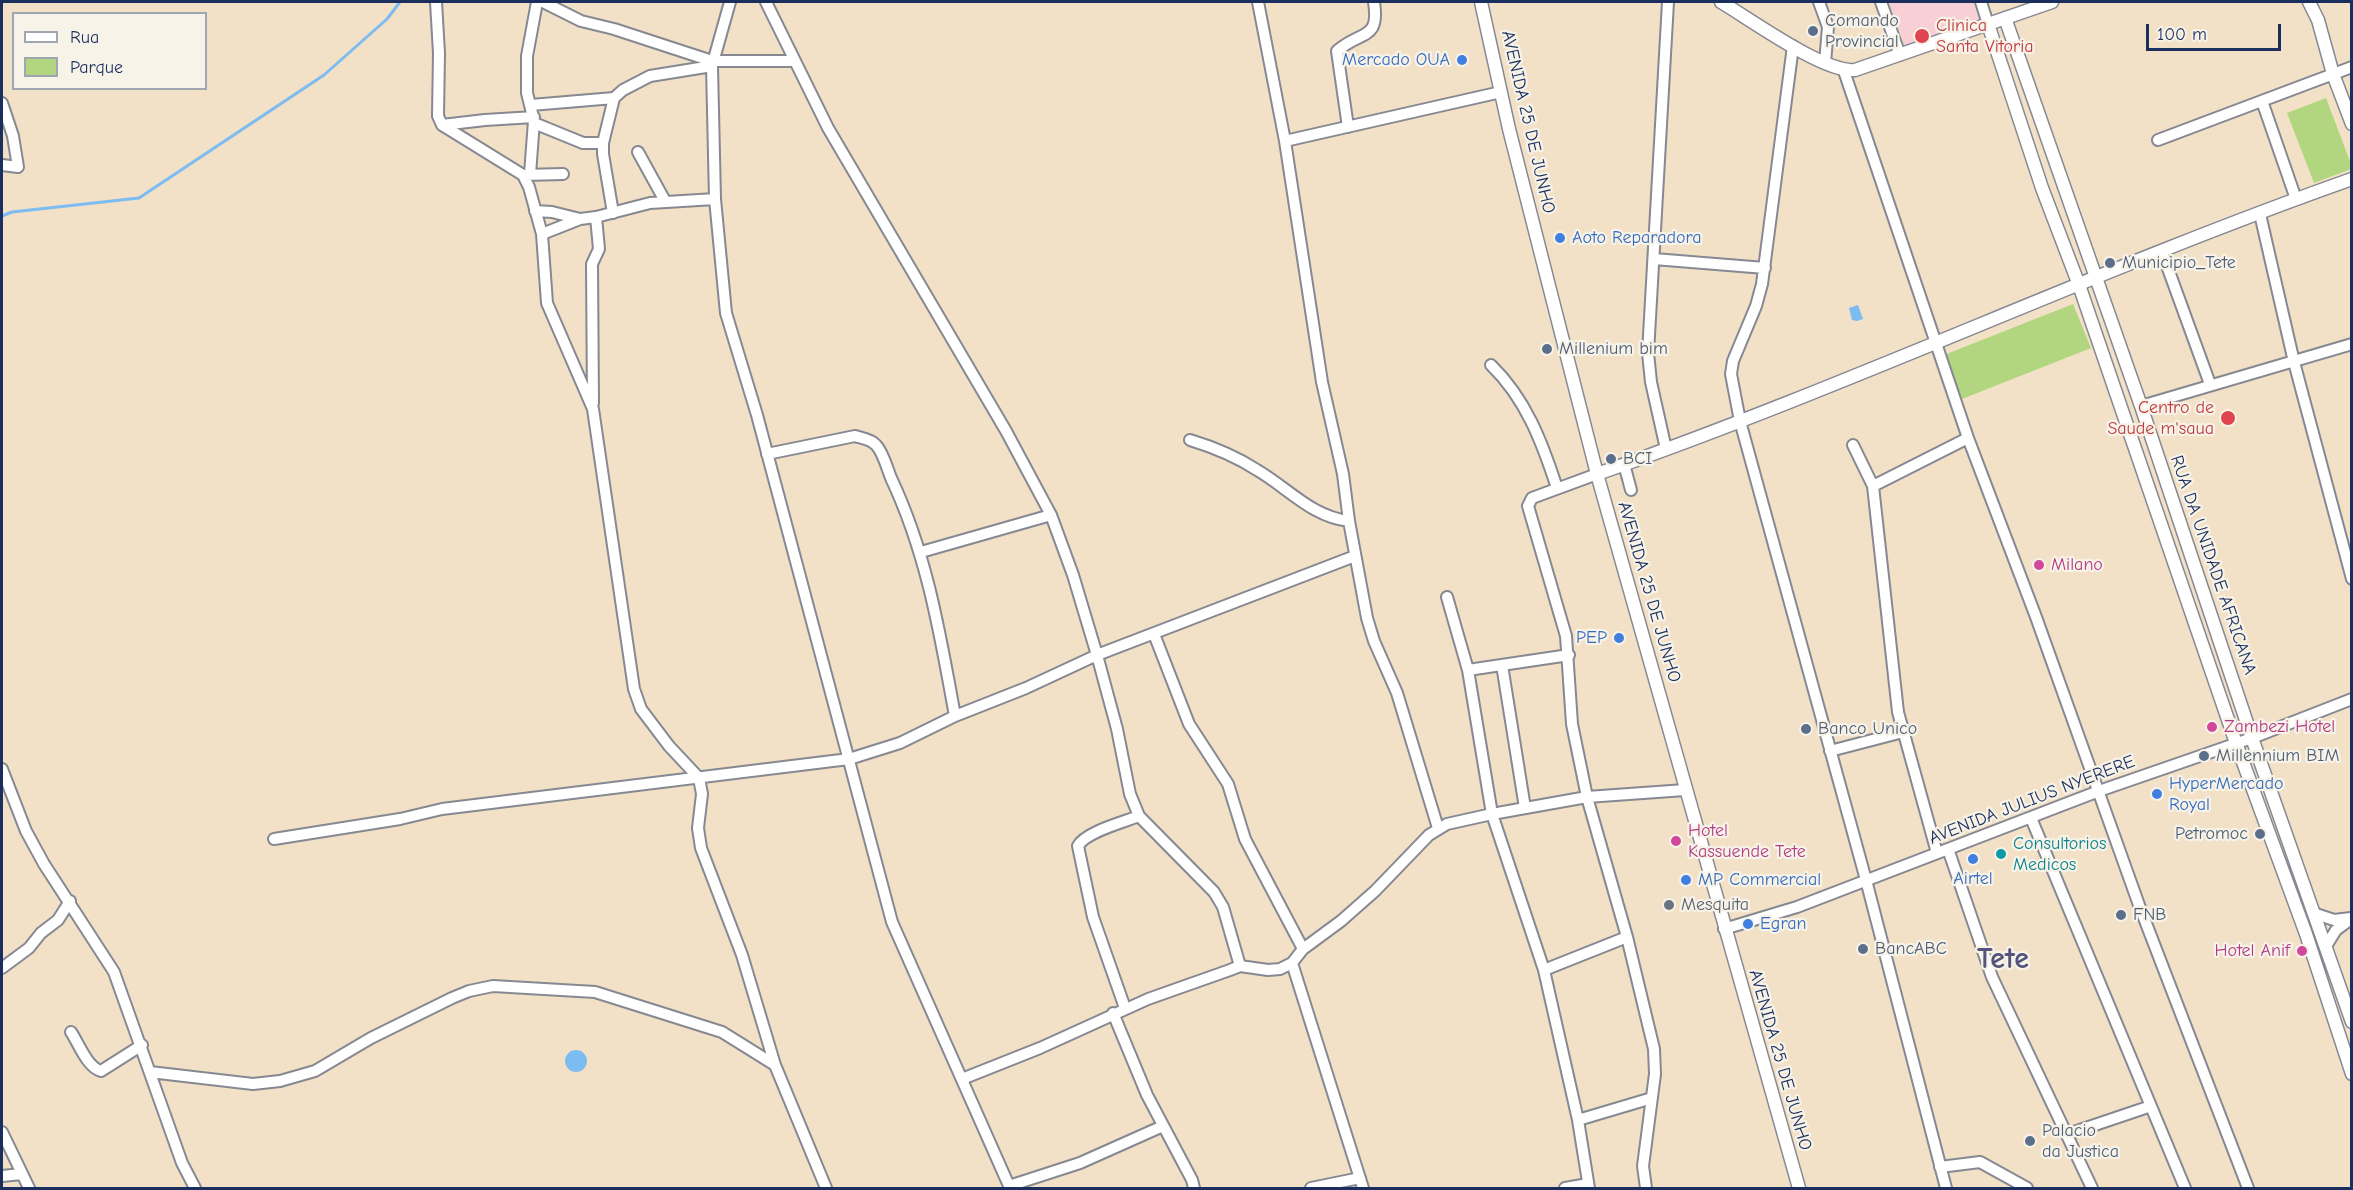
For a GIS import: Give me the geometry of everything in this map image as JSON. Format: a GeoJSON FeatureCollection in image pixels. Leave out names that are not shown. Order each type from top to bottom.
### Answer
{"type":"FeatureCollection","features":[{"type":"Feature","properties":{"kind":"street"},"geometry":{"type":"LineString","coordinates":[[436,2],[439,53],[438,116],[442,125],[526,175],[563,174]]}},
{"type":"Feature","properties":{"kind":"street"},"geometry":{"type":"LineString","coordinates":[[537,2],[528,56],[527,86],[534,120],[526,175],[542,234],[547,303],[592,409]]}},
{"type":"Feature","properties":{"kind":"street"},"geometry":{"type":"LineString","coordinates":[[543,2],[581,21],[614,29],[712,64]]}},
{"type":"Feature","properties":{"kind":"street"},"geometry":{"type":"LineString","coordinates":[[730,2],[712,64],[715,199],[726,313],[767,454],[892,922],[1010,1187],[1080,1163],[1163,1126]]}},
{"type":"Feature","properties":{"kind":"street"},"geometry":{"type":"LineString","coordinates":[[766,2],[794,61],[858,182],[1006,431],[1051,515],[1073,575],[1118,729],[1130,794],[1139,816],[1214,892],[1223,907],[1240,966]]}},
{"type":"Feature","properties":{"kind":"street"},"geometry":{"type":"LineString","coordinates":[[1258,2],[1285,141],[1322,382],[1343,474],[1355,556],[1374,641],[1396,693],[1438,828]]}},
{"type":"Feature","properties":{"kind":"street"},"geometry":{"type":"LineString","coordinates":[[1348,127],[1337,51],[1348,42],[1371,31],[1376,21],[1374,2]]}},
{"type":"Feature","properties":{"kind":"street","name":"AVENIDA 25 DE JUNHO"},"geometry":{"type":"LineString","coordinates":[[1481,2],[1501,92],[1597,474],[1724,930],[1799,1188]]}},
{"type":"Feature","properties":{"kind":"street"},"geometry":{"type":"LineString","coordinates":[[1666,449],[1648,353],[1668,2]]}},
{"type":"Feature","properties":{"kind":"street"},"geometry":{"type":"LineString","coordinates":[[1721,2],[1793,46],[1844,71],[1855,70],[2052,2]]}},
{"type":"Feature","properties":{"kind":"street"},"geometry":{"type":"LineString","coordinates":[[1819,2],[1828,27],[1825,63]]}},
{"type":"Feature","properties":{"kind":"street"},"geometry":{"type":"LineString","coordinates":[[1881,2],[1900,55]]}},
{"type":"Feature","properties":{"kind":"street"},"geometry":{"type":"LineString","coordinates":[[1981,2],[1988,24]]}},
{"type":"Feature","properties":{"kind":"street"},"geometry":{"type":"LineString","coordinates":[[2309,2],[2318,20],[2333,74],[2352,124]]}},
{"type":"Feature","properties":{"kind":"street","name":"RUA DA UNIDADE AFRICANA"},"geometry":{"type":"LineString","coordinates":[[2005,18],[2352,1022]]}},
{"type":"Feature","properties":{"kind":"street","name":"RUA DA UNIDADE AFRICANA"},"geometry":{"type":"LineString","coordinates":[[1988,24],[2042,188],[2079,285],[2236,743],[2306,934],[2352,1074]]}},
{"type":"Feature","properties":{"kind":"street"},"geometry":{"type":"LineString","coordinates":[[1793,46],[1766,268],[1756,306],[1733,361],[1731,374],[1740,421],[1866,880],[1946,1188]]}},
{"type":"Feature","properties":{"kind":"street"},"geometry":{"type":"LineString","coordinates":[[613,213],[603,143],[614,98],[623,90],[650,76],[712,64],[794,61]]}},
{"type":"Feature","properties":{"kind":"street"},"geometry":{"type":"LineString","coordinates":[[2158,140],[2352,67]]}},
{"type":"Feature","properties":{"kind":"street"},"geometry":{"type":"LineString","coordinates":[[1844,71],[1968,438],[2139,905],[2248,1188]]}},
{"type":"Feature","properties":{"kind":"street"},"geometry":{"type":"LineString","coordinates":[[1285,141],[1501,92]]}},
{"type":"Feature","properties":{"kind":"street"},"geometry":{"type":"LineString","coordinates":[[531,105],[614,98]]}},
{"type":"Feature","properties":{"kind":"street"},"geometry":{"type":"LineString","coordinates":[[2262,101],[2296,199]]}},
{"type":"Feature","properties":{"kind":"street"},"geometry":{"type":"LineString","coordinates":[[2,103],[14,136],[18,167],[2,165]]}},
{"type":"Feature","properties":{"kind":"street"},"geometry":{"type":"LineString","coordinates":[[442,125],[485,120],[534,120],[583,143],[603,143]]}},
{"type":"Feature","properties":{"kind":"street"},"geometry":{"type":"LineString","coordinates":[[638,152],[665,201]]}},
{"type":"Feature","properties":{"kind":"street"},"geometry":{"type":"LineString","coordinates":[[1646,1188],[1644,1160],[1655,1074],[1654,1049],[1627,937],[1587,797],[1572,724],[1569,655],[1562,617],[1528,506],[1532,498],[1740,421],[2096,278],[2352,179]]}},
{"type":"Feature","properties":{"kind":"street"},"geometry":{"type":"LineString","coordinates":[[535,211],[552,212],[580,219],[596,218],[665,201],[715,199]]}},
{"type":"Feature","properties":{"kind":"street"},"geometry":{"type":"LineString","coordinates":[[2260,214],[2294,362],[2352,579]]}},
{"type":"Feature","properties":{"kind":"street"},"geometry":{"type":"LineString","coordinates":[[596,218],[599,249],[592,264],[592,409],[634,689],[641,709],[669,746],[699,778],[702,794],[698,828],[701,848],[742,955],[775,1065],[826,1188]]}},
{"type":"Feature","properties":{"kind":"street"},"geometry":{"type":"LineString","coordinates":[[542,234],[580,219]]}},
{"type":"Feature","properties":{"kind":"street"},"geometry":{"type":"LineString","coordinates":[[2162,252],[2210,384]]}},
{"type":"Feature","properties":{"kind":"street"},"geometry":{"type":"LineString","coordinates":[[1654,260],[1766,268]]}},
{"type":"Feature","properties":{"kind":"street"},"geometry":{"type":"LineString","coordinates":[[2141,406],[2352,344]]}},
{"type":"Feature","properties":{"kind":"street"},"geometry":{"type":"LineString","coordinates":[[1491,365],[1514,390],[1530,418],[1543,445],[1557,488]]}},
{"type":"Feature","properties":{"kind":"street"},"geometry":{"type":"LineString","coordinates":[[767,454],[855,436],[866,438],[876,444],[921,552],[944,649],[955,716]]}},
{"type":"Feature","properties":{"kind":"street"},"geometry":{"type":"LineString","coordinates":[[1873,486],[1968,438]]}},
{"type":"Feature","properties":{"kind":"street"},"geometry":{"type":"LineString","coordinates":[[1190,440],[1209,445],[1257,469],[1305,505],[1332,519],[1349,521]]}},
{"type":"Feature","properties":{"kind":"street"},"geometry":{"type":"LineString","coordinates":[[1853,444],[1873,486],[1898,712],[1942,851],[1992,977],[2092,1188]]}},
{"type":"Feature","properties":{"kind":"street"},"geometry":{"type":"LineString","coordinates":[[1624,464],[1631,490]]}},
{"type":"Feature","properties":{"kind":"street"},"geometry":{"type":"LineString","coordinates":[[921,552],[1051,515]]}},
{"type":"Feature","properties":{"kind":"street"},"geometry":{"type":"LineString","coordinates":[[274,839],[400,819],[442,809],[849,759],[900,743],[955,716],[1026,688],[1096,655],[1355,556]]}},
{"type":"Feature","properties":{"kind":"street"},"geometry":{"type":"LineString","coordinates":[[1447,597],[1468,670],[1492,813],[1544,970],[1578,1120],[1588,1186],[1565,1188]]}},
{"type":"Feature","properties":{"kind":"street"},"geometry":{"type":"LineString","coordinates":[[1154,634],[1195,737],[1228,784],[1245,839],[1303,948]]}},
{"type":"Feature","properties":{"kind":"street"},"geometry":{"type":"LineString","coordinates":[[1468,670],[1569,655]]}},
{"type":"Feature","properties":{"kind":"street"},"geometry":{"type":"LineString","coordinates":[[1502,665],[1525,808]]}},
{"type":"Feature","properties":{"kind":"street","name":"AVENIDA JULIUS NYERERE"},"geometry":{"type":"LineString","coordinates":[[1724,930],[1797,907],[2099,791],[2252,738],[2352,699]]}},
{"type":"Feature","properties":{"kind":"street"},"geometry":{"type":"LineString","coordinates":[[1830,751],[1904,732]]}},
{"type":"Feature","properties":{"kind":"street"},"geometry":{"type":"LineString","coordinates":[[2,770],[26,831],[44,864],[114,972],[142,1045],[182,1163],[195,1188]]}},
{"type":"Feature","properties":{"kind":"street"},"geometry":{"type":"LineString","coordinates":[[962,1078],[1040,1048],[1125,1008],[1240,966],[1268,970],[1280,969],[1292,963],[1303,948],[1359,907],[1438,828],[1492,813],[1587,797],[1685,790]]}},
{"type":"Feature","properties":{"kind":"street"},"geometry":{"type":"LineString","coordinates":[[1125,1008],[1093,916],[1078,846],[1079,842],[1092,835],[1139,816]]}},
{"type":"Feature","properties":{"kind":"street"},"geometry":{"type":"LineString","coordinates":[[2031,818],[2185,1188]]}},
{"type":"Feature","properties":{"kind":"street"},"geometry":{"type":"LineString","coordinates":[[2,968],[29,948],[41,933],[58,920],[70,901]]}},
{"type":"Feature","properties":{"kind":"street"},"geometry":{"type":"LineString","coordinates":[[2316,914],[2334,920],[2351,918]]}},
{"type":"Feature","properties":{"kind":"street"},"geometry":{"type":"LineString","coordinates":[[2326,946],[2336,930],[2351,918]]}},
{"type":"Feature","properties":{"kind":"street"},"geometry":{"type":"LineString","coordinates":[[1544,970],[1627,937]]}},
{"type":"Feature","properties":{"kind":"street"},"geometry":{"type":"LineString","coordinates":[[1292,963],[1361,1183],[1311,1188]]}},
{"type":"Feature","properties":{"kind":"street"},"geometry":{"type":"LineString","coordinates":[[150,1072],[253,1084],[280,1081],[315,1071],[371,1038],[452,998],[493,986],[595,992],[722,1032],[775,1065]]}},
{"type":"Feature","properties":{"kind":"street"},"geometry":{"type":"LineString","coordinates":[[1113,1013],[1163,1126],[1194,1188]]}},
{"type":"Feature","properties":{"kind":"street"},"geometry":{"type":"LineString","coordinates":[[71,1032],[88,1061],[95,1069],[101,1071],[142,1045]]}},
{"type":"Feature","properties":{"kind":"street"},"geometry":{"type":"LineString","coordinates":[[1578,1120],[1652,1098]]}},
{"type":"Feature","properties":{"kind":"street"},"geometry":{"type":"LineString","coordinates":[[2068,1134],[2151,1106]]}},
{"type":"Feature","properties":{"kind":"street"},"geometry":{"type":"LineString","coordinates":[[2,1132],[29,1188]]}},
{"type":"Feature","properties":{"kind":"street"},"geometry":{"type":"LineString","coordinates":[[1940,1167],[1980,1162],[2027,1188]]}},
{"type":"Feature","properties":{"kind":"street"},"geometry":{"type":"LineString","coordinates":[[2,1176],[22,1174]]}},
{"type":"Feature","properties":{"kind":"shaded area","name":"Clinica Santa Vitoria"},"geometry":{"type":"Polygon","coordinates":[[[1889,2],[1973,2],[1980,24],[1905,47],[1889,2]]]}},
{"type":"Feature","properties":{"kind":"green space"},"geometry":{"type":"Polygon","coordinates":[[[2326,98],[2351,169],[2314,183],[2287,113],[2326,98]]]}},
{"type":"Feature","properties":{"kind":"green space"},"geometry":{"type":"Polygon","coordinates":[[[2073,304],[2091,348],[1962,399],[1944,355],[2073,304]]]}},
{"type":"Feature","properties":{"kind":"water"},"geometry":{"type":"Polygon","coordinates":[[[1858,305],[1863,319],[1852,320],[1849,308],[1858,305]]]}},
{"type":"Feature","properties":{"kind":"water"},"geometry":{"type":"Polygon","coordinates":[[[576,1050],[584,1053],[587,1061],[584,1069],[576,1072],[568,1069],[565,1061],[568,1053],[576,1050]]]}},
{"type":"Feature","properties":{"kind":"waterway"},"geometry":{"type":"LineString","coordinates":[[2,216],[12,212],[139,198],[324,75],[387,19],[400,2]]}},
{"type":"Feature","properties":{"kind":"place","name":"Comando Provincial"},"geometry":{"type":"Point","coordinates":[1813,31]}},
{"type":"Feature","properties":{"kind":"place","name":"Clinica Santa Vitoria"},"geometry":{"type":"Point","coordinates":[1922,36]}},
{"type":"Feature","properties":{"kind":"place","name":"Mercado OUA"},"geometry":{"type":"Point","coordinates":[1462,60]}},
{"type":"Feature","properties":{"kind":"place","name":"Aoto Reparadora"},"geometry":{"type":"Point","coordinates":[1560,238]}},
{"type":"Feature","properties":{"kind":"place","name":"Municipio_Tete"},"geometry":{"type":"Point","coordinates":[2110,263]}},
{"type":"Feature","properties":{"kind":"place","name":"Millenium bim"},"geometry":{"type":"Point","coordinates":[1547,349]}},
{"type":"Feature","properties":{"kind":"place","name":"Centro de Saude m'saua"},"geometry":{"type":"Point","coordinates":[2228,418]}},
{"type":"Feature","properties":{"kind":"place","name":"BCI"},"geometry":{"type":"Point","coordinates":[1611,459]}},
{"type":"Feature","properties":{"kind":"place","name":"Milano"},"geometry":{"type":"Point","coordinates":[2039,565]}},
{"type":"Feature","properties":{"kind":"place","name":"PEP"},"geometry":{"type":"Point","coordinates":[1619,638]}},
{"type":"Feature","properties":{"kind":"place","name":"Zambezi Hotel"},"geometry":{"type":"Point","coordinates":[2212,727]}},
{"type":"Feature","properties":{"kind":"place","name":"Banco Unico"},"geometry":{"type":"Point","coordinates":[1806,729]}},
{"type":"Feature","properties":{"kind":"place","name":"Millennium BIM"},"geometry":{"type":"Point","coordinates":[2204,756]}},
{"type":"Feature","properties":{"kind":"place","name":"HyperMercado Royal"},"geometry":{"type":"Point","coordinates":[2157,794]}},
{"type":"Feature","properties":{"kind":"place","name":"Petromoc"},"geometry":{"type":"Point","coordinates":[2260,834]}},
{"type":"Feature","properties":{"kind":"place","name":"Hotel Kassuende Tete"},"geometry":{"type":"Point","coordinates":[1676,841]}},
{"type":"Feature","properties":{"kind":"place","name":"Consultorios Medicos"},"geometry":{"type":"Point","coordinates":[2001,854]}},
{"type":"Feature","properties":{"kind":"place","name":"Airtel"},"geometry":{"type":"Point","coordinates":[1973,859]}},
{"type":"Feature","properties":{"kind":"place","name":"MP Commercial"},"geometry":{"type":"Point","coordinates":[1686,880]}},
{"type":"Feature","properties":{"kind":"place","name":"Mesquita"},"geometry":{"type":"Point","coordinates":[1669,905]}},
{"type":"Feature","properties":{"kind":"place","name":"FNB"},"geometry":{"type":"Point","coordinates":[2121,915]}},
{"type":"Feature","properties":{"kind":"place","name":"Egran"},"geometry":{"type":"Point","coordinates":[1748,924]}},
{"type":"Feature","properties":{"kind":"place","name":"BancABC"},"geometry":{"type":"Point","coordinates":[1863,949]}},
{"type":"Feature","properties":{"kind":"place","name":"Hotel Anif"},"geometry":{"type":"Point","coordinates":[2302,951]}},
{"type":"Feature","properties":{"kind":"place","name":"Palacio da Justica"},"geometry":{"type":"Point","coordinates":[2030,1141]}},
{"type":"Feature","properties":{"kind":"district","name":"Tete"},"geometry":{"type":"Point","coordinates":[2003,960]}}]}
